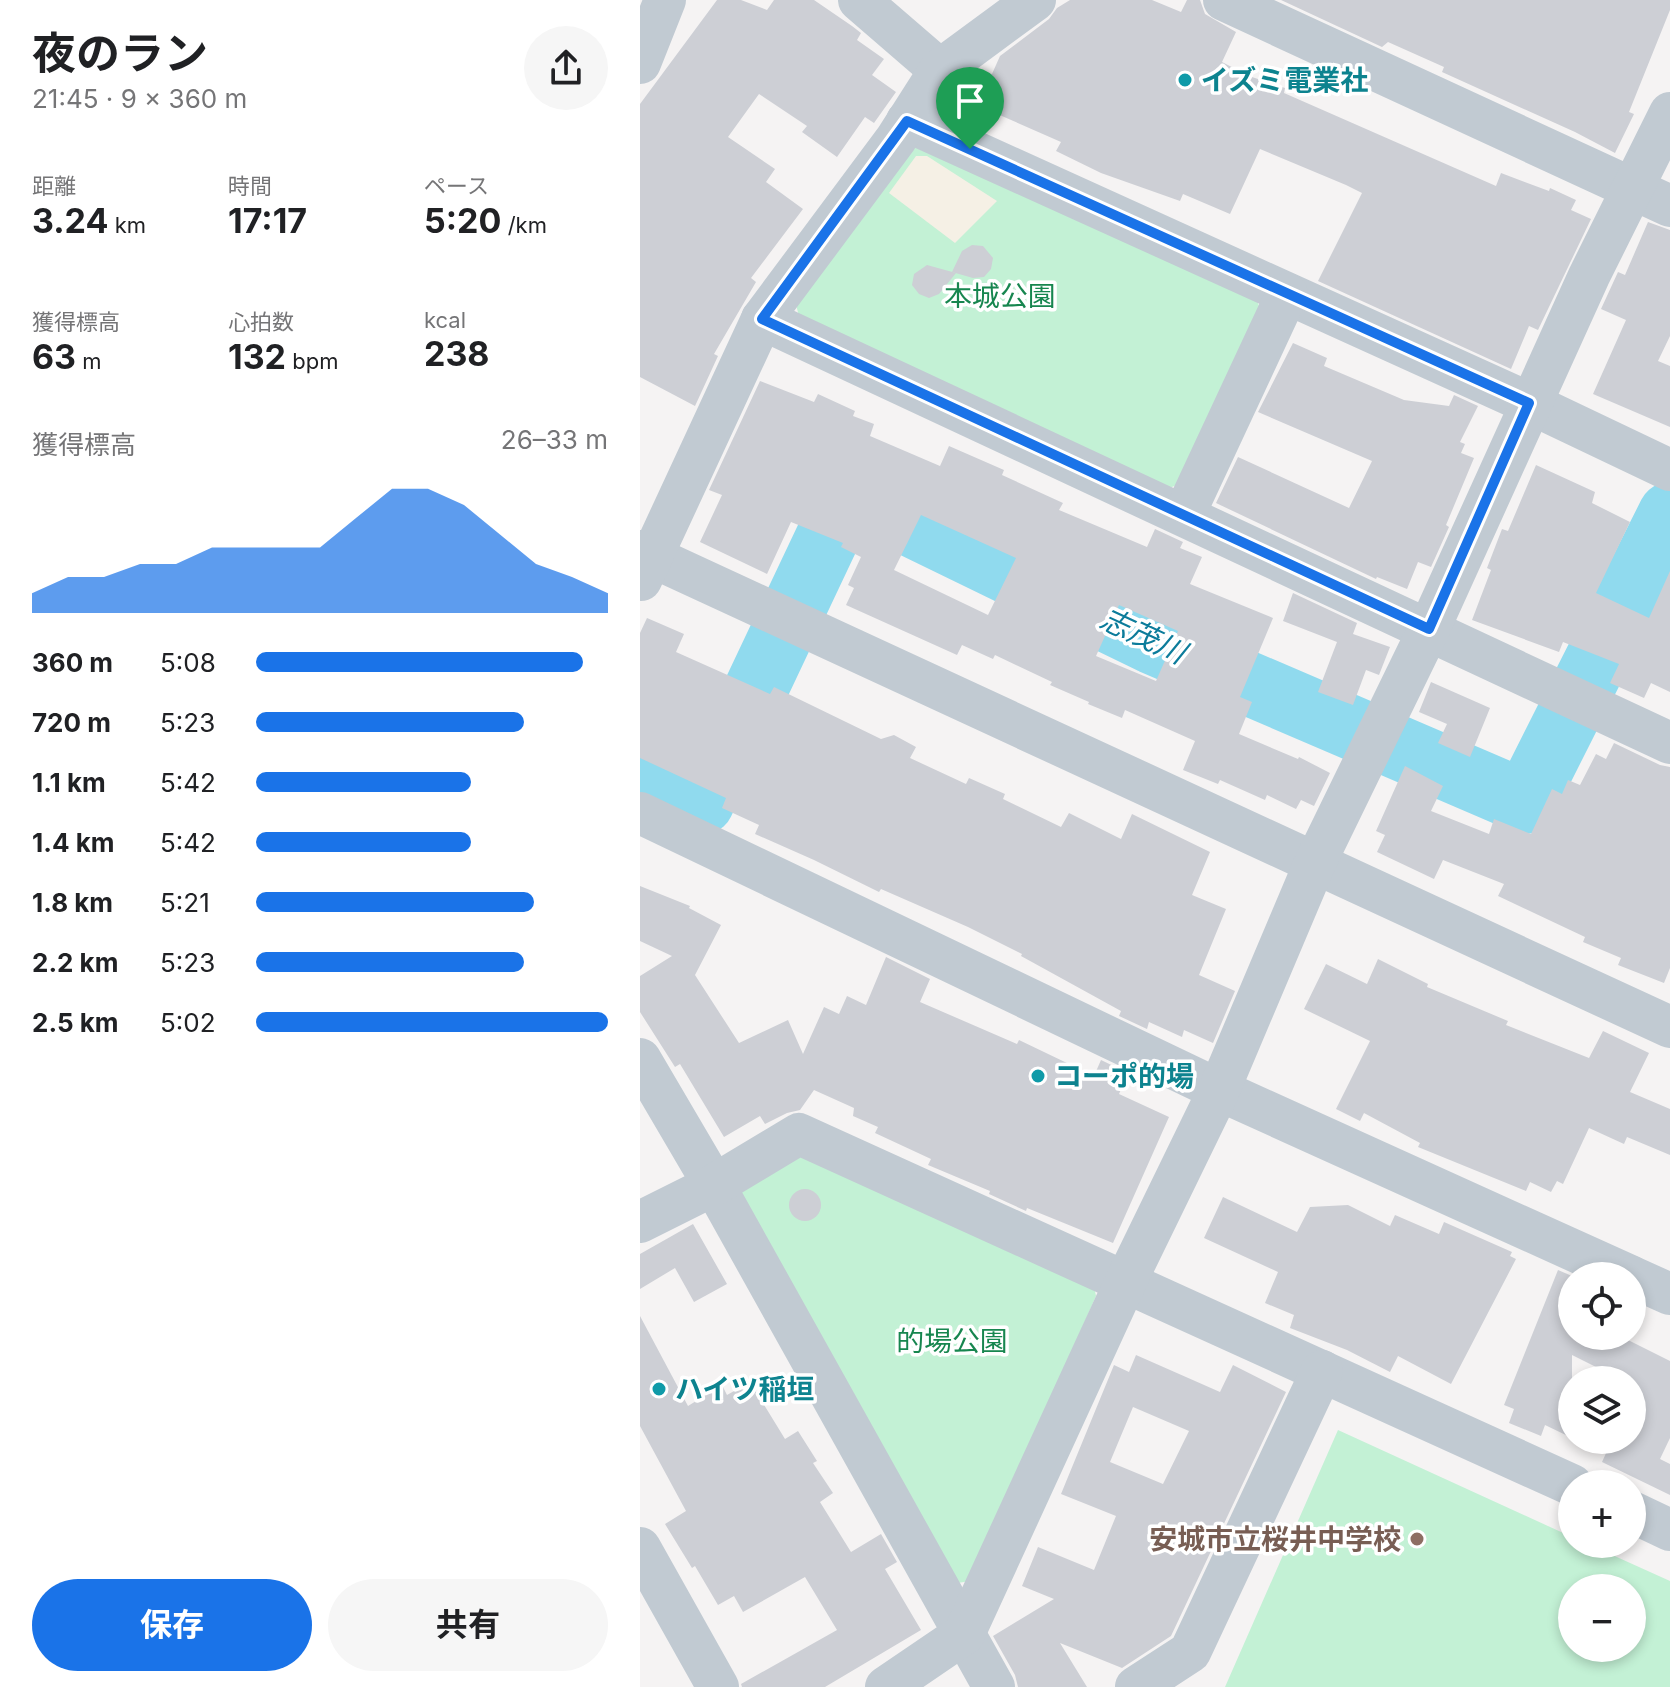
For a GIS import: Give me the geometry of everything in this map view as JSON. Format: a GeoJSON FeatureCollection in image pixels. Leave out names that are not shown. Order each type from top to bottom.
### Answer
{"type":"FeatureCollection","features":[{"type":"Feature","properties":{"kind":"street"},"geometry":{"type":"LineString","coordinates":[[640,63],[665,0]]}},
{"type":"Feature","properties":{"kind":"street"},"geometry":{"type":"LineString","coordinates":[[859,0],[940,70]]}},
{"type":"Feature","properties":{"kind":"street"},"geometry":{"type":"LineString","coordinates":[[1035,0],[940,70],[907,121],[762,319],[644,563],[1315,863],[1670,1027]]}},
{"type":"Feature","properties":{"kind":"street"},"geometry":{"type":"LineString","coordinates":[[1224,0],[1670,206]]}},
{"type":"Feature","properties":{"kind":"street"},"geometry":{"type":"LineString","coordinates":[[886,1687],[964,1634],[1126,1281],[1219,1090],[1315,863],[1429,629],[1529,403],[1670,113]]}},
{"type":"Feature","properties":{"kind":"street"},"geometry":{"type":"LineString","coordinates":[[907,121],[1670,470]]}},
{"type":"Feature","properties":{"kind":"street"},"geometry":{"type":"LineString","coordinates":[[1184,515],[1287,294]]}},
{"type":"Feature","properties":{"kind":"street"},"geometry":{"type":"LineString","coordinates":[[762,319],[1670,743]]}},
{"type":"Feature","properties":{"kind":"street"},"geometry":{"type":"LineString","coordinates":[[640,813],[1219,1090],[1600,1262]]}},
{"type":"Feature","properties":{"kind":"street"},"geometry":{"type":"LineString","coordinates":[[640,1059],[714,1185],[994,1687]]}},
{"type":"Feature","properties":{"kind":"street"},"geometry":{"type":"LineString","coordinates":[[640,1222],[714,1185],[799,1134],[1558,1479]]}},
{"type":"Feature","properties":{"kind":"street"},"geometry":{"type":"LineString","coordinates":[[1646,1283],[1670,1294]]}},
{"type":"Feature","properties":{"kind":"street"},"geometry":{"type":"LineString","coordinates":[[1136,1687],[1190,1652],[1322,1371]]}},
{"type":"Feature","properties":{"kind":"street"},"geometry":{"type":"LineString","coordinates":[[1646,1519],[1670,1530]]}},
{"type":"Feature","properties":{"kind":"street"},"geometry":{"type":"LineString","coordinates":[[640,1548],[718,1687]]}},
{"type":"Feature","properties":{"kind":"green space","name":"本城公園"},"geometry":{"type":"Polygon","coordinates":[[[910,145],[1256,297],[1262,315],[1184,482],[1167,489],[800,321],[795,300],[910,145]]]}},
{"type":"Feature","properties":{"kind":"green space","name":"的場公園"},"geometry":{"type":"Polygon","coordinates":[[[806,1148],[1093,1282],[1096,1296],[971,1581],[957,1583],[734,1186],[806,1148]]]}},
{"type":"Feature","properties":{"kind":"green space","name":"安城市立桜井中学校"},"geometry":{"type":"Polygon","coordinates":[[[1338,1430],[1558,1531],[1558,1558],[1619,1558],[1670,1581],[1670,1687],[1225,1687],[1338,1430]]]}},
{"type":"Feature","properties":{"kind":"sand"},"geometry":{"type":"Polygon","coordinates":[[[916,156],[927,156],[997,201],[955,243],[889,193],[916,156]]]}},
{"type":"Feature","properties":{"kind":"building"},"geometry":{"type":"Polygon","coordinates":[[[717,0],[741,0],[767,10],[774,0],[814,0],[861,33],[857,40],[884,59],[872,75],[896,92],[874,123],[865,117],[837,157],[802,132],[807,126],[759,94],[728,137],[775,169],[766,182],[803,209],[751,278],[756,282],[714,354],[718,356],[695,406],[640,377],[640,104],[717,0]]]}},
{"type":"Feature","properties":{"kind":"building"},"geometry":{"type":"Polygon","coordinates":[[[1070,0],[1152,0],[1181,12],[1187,0],[1200,0],[1205,14],[1236,32],[1222,62],[1249,76],[1285,88],[1284,93],[1496,186],[1501,173],[1549,191],[1550,188],[1576,200],[1571,210],[1591,219],[1538,330],[1529,326],[1511,369],[1318,281],[1362,193],[1346,185],[1260,149],[1230,214],[1183,194],[1180,201],[1101,173],[1056,151],[1061,142],[995,113],[990,126],[965,115],[971,77],[978,72],[992,74],[1000,56],[1070,0]]]}},
{"type":"Feature","properties":{"kind":"building"},"geometry":{"type":"Polygon","coordinates":[[[1281,0],[1670,0],[1670,10],[1629,112],[1634,114],[1615,153],[1442,72],[1444,67],[1388,42],[1382,47],[1281,0]]]}},
{"type":"Feature","properties":{"kind":"building"},"geometry":{"type":"Polygon","coordinates":[[[1648,222],[1670,230],[1670,336],[1658,361],[1670,366],[1670,427],[1593,394],[1626,320],[1601,309],[1618,272],[1625,275],[1648,222]]]}},
{"type":"Feature","properties":{"kind":"building"},"geometry":{"type":"Polygon","coordinates":[[[972,245],[983,246],[993,258],[991,269],[984,277],[973,278],[952,272],[962,251],[972,245]]]}},
{"type":"Feature","properties":{"kind":"building"},"geometry":{"type":"Polygon","coordinates":[[[927,265],[956,273],[939,294],[929,298],[919,294],[912,285],[914,274],[927,265]]]}},
{"type":"Feature","properties":{"kind":"building"},"geometry":{"type":"Polygon","coordinates":[[[1293,343],[1327,358],[1324,366],[1404,400],[1449,406],[1454,395],[1478,406],[1460,442],[1465,444],[1461,453],[1474,458],[1446,525],[1449,527],[1431,567],[1418,562],[1407,589],[1376,579],[1216,503],[1238,457],[1349,508],[1372,461],[1258,412],[1293,343]]]}},
{"type":"Feature","properties":{"kind":"building"},"geometry":{"type":"Polygon","coordinates":[[[760,381],[814,402],[818,394],[855,411],[853,416],[874,424],[870,436],[940,466],[949,446],[1004,470],[1002,475],[1063,503],[1059,510],[1147,547],[1155,529],[1183,542],[1180,548],[1202,557],[1190,584],[1273,618],[1240,697],[1252,702],[1239,734],[1299,757],[1330,773],[1314,806],[1301,800],[1296,809],[1267,795],[1265,800],[1220,780],[1218,784],[1183,770],[1195,741],[1125,710],[1122,718],[1088,704],[1050,685],[1052,682],[995,655],[993,659],[962,645],[957,655],[846,605],[854,588],[848,585],[861,557],[841,547],[843,543],[791,522],[767,574],[700,542],[722,495],[709,490],[760,381]],[[921,515],[894,570],[988,615],[1016,558],[921,515]],[[1119,605],[1096,656],[1156,681],[1178,631],[1119,605]]]}},
{"type":"Feature","properties":{"kind":"building"},"geometry":{"type":"Polygon","coordinates":[[[1536,465],[1595,492],[1592,503],[1630,522],[1596,593],[1649,618],[1670,571],[1670,692],[1651,683],[1644,698],[1610,683],[1619,664],[1563,642],[1559,652],[1472,620],[1502,529],[1508,531],[1536,465]]]}},
{"type":"Feature","properties":{"kind":"building"},"geometry":{"type":"Polygon","coordinates":[[[1293,593],[1357,623],[1353,634],[1390,647],[1379,675],[1366,670],[1353,705],[1318,692],[1337,642],[1283,621],[1293,593]]]}},
{"type":"Feature","properties":{"kind":"building"},"geometry":{"type":"Polygon","coordinates":[[[647,618],[684,634],[676,652],[770,694],[774,687],[881,739],[894,735],[916,747],[910,758],[966,784],[969,778],[1005,794],[1003,799],[1061,827],[1069,813],[1121,839],[1132,814],[1210,852],[1192,895],[1226,909],[1199,975],[1235,991],[1213,1043],[1184,1030],[1182,1037],[1149,1022],[1147,1029],[1119,1016],[1121,1011],[968,927],[881,889],[879,892],[755,834],[759,825],[722,808],[726,798],[640,758],[640,633],[647,618]]]}},
{"type":"Feature","properties":{"kind":"building"},"geometry":{"type":"Polygon","coordinates":[[[1431,682],[1490,708],[1470,757],[1438,743],[1447,724],[1419,712],[1431,682]]]}},
{"type":"Feature","properties":{"kind":"building"},"geometry":{"type":"Polygon","coordinates":[[[1614,743],[1670,767],[1670,968],[1664,983],[1618,965],[1621,958],[1583,942],[1585,937],[1498,896],[1504,884],[1443,860],[1434,879],[1377,852],[1385,835],[1376,831],[1405,766],[1443,786],[1431,811],[1489,834],[1494,819],[1531,834],[1552,789],[1562,794],[1568,780],[1580,785],[1596,754],[1606,759],[1614,743]]]}},
{"type":"Feature","properties":{"kind":"building"},"geometry":{"type":"Polygon","coordinates":[[[640,886],[690,906],[721,925],[695,975],[739,1043],[788,1020],[803,1054],[824,1007],[839,1014],[847,996],[866,1005],[886,957],[930,979],[920,1002],[1017,1044],[1019,1040],[1094,1076],[1101,1060],[1128,1073],[1119,1094],[1169,1117],[1113,1243],[1027,1208],[1026,1211],[989,1194],[990,1191],[928,1165],[931,1159],[875,1133],[878,1127],[853,1116],[854,1108],[814,1090],[800,1110],[765,1124],[760,1116],[724,1137],[680,1064],[675,1067],[640,1012],[640,976],[672,956],[640,941],[640,886]]]}},
{"type":"Feature","properties":{"kind":"building"},"geometry":{"type":"Polygon","coordinates":[[[1378,959],[1428,984],[1427,987],[1508,1021],[1506,1025],[1589,1058],[1603,1031],[1649,1053],[1630,1092],[1670,1109],[1670,1155],[1627,1137],[1624,1144],[1589,1128],[1563,1184],[1557,1181],[1551,1192],[1530,1182],[1526,1191],[1418,1147],[1420,1143],[1364,1113],[1360,1121],[1336,1109],[1370,1041],[1304,1009],[1326,964],[1367,984],[1378,959]]]}},
{"type":"Feature","properties":{"kind":"building"},"geometry":{"type":"Polygon","coordinates":[[[805,1189],[817,1193],[821,1205],[817,1217],[805,1221],[793,1217],[789,1205],[793,1193],[805,1189]]]}},
{"type":"Feature","properties":{"kind":"building"},"geometry":{"type":"Polygon","coordinates":[[[1223,1197],[1297,1232],[1310,1207],[1348,1205],[1390,1226],[1395,1215],[1439,1234],[1444,1222],[1512,1252],[1510,1256],[1516,1259],[1451,1384],[1398,1356],[1390,1372],[1347,1350],[1290,1328],[1294,1315],[1265,1303],[1278,1272],[1204,1238],[1223,1197]]]}},
{"type":"Feature","properties":{"kind":"building"},"geometry":{"type":"Polygon","coordinates":[[[693,1224],[727,1284],[694,1302],[675,1268],[640,1289],[640,1254],[693,1224]]]}},
{"type":"Feature","properties":{"kind":"building"},"geometry":{"type":"Polygon","coordinates":[[[1558,1270],[1558,1350],[1646,1349],[1670,1361],[1670,1438],[1660,1459],[1670,1464],[1670,1495],[1646,1483],[1646,1470],[1618,1470],[1602,1462],[1606,1454],[1646,1454],[1646,1366],[1594,1366],[1572,1355],[1572,1366],[1558,1366],[1558,1431],[1545,1425],[1541,1436],[1509,1423],[1514,1409],[1504,1405],[1558,1270]]]}},
{"type":"Feature","properties":{"kind":"building"},"geometry":{"type":"Polygon","coordinates":[[[640,1316],[688,1406],[722,1385],[727,1395],[750,1382],[785,1439],[798,1431],[817,1461],[813,1463],[833,1493],[820,1502],[851,1552],[881,1534],[897,1562],[885,1569],[921,1630],[825,1687],[742,1687],[741,1684],[837,1630],[805,1577],[743,1612],[734,1596],[718,1605],[695,1566],[692,1568],[665,1524],[686,1511],[640,1426],[640,1316]]]}},
{"type":"Feature","properties":{"kind":"building"},"geometry":{"type":"Polygon","coordinates":[[[1136,1355],[1220,1392],[1233,1365],[1286,1392],[1171,1636],[1122,1668],[1060,1643],[1087,1687],[1018,1687],[1015,1675],[993,1636],[1054,1599],[1022,1586],[1038,1547],[1094,1570],[1116,1516],[1061,1494],[1114,1365],[1129,1372],[1136,1355]],[[1133,1407],[1110,1462],[1163,1484],[1189,1431],[1133,1407]]]}},
{"type":"Feature","properties":{"kind":"waterway","name":"志茂川"},"geometry":{"type":"LineString","coordinates":[[640,775],[702,803],[848,494],[1152,642],[1525,802],[1670,514]]}},
{"type":"Feature","properties":{"kind":"place","name":"イズミ電業社"},"geometry":{"type":"Point","coordinates":[1185,80]}},
{"type":"Feature","properties":{"kind":"place","name":"コーポ的場"},"geometry":{"type":"Point","coordinates":[1038,1076]}},
{"type":"Feature","properties":{"kind":"place","name":"ハイツ稲垣"},"geometry":{"type":"Point","coordinates":[659,1389]}},
{"type":"Feature","properties":{"kind":"place","name":"安城市立桜井中学校"},"geometry":{"type":"Point","coordinates":[1417,1539]}},
{"type":"Feature","properties":{"kind":"route"},"geometry":{"type":"LineString","coordinates":[[907,121],[970,149],[1529,403],[1429,629],[762,319],[907,121]]}}]}
